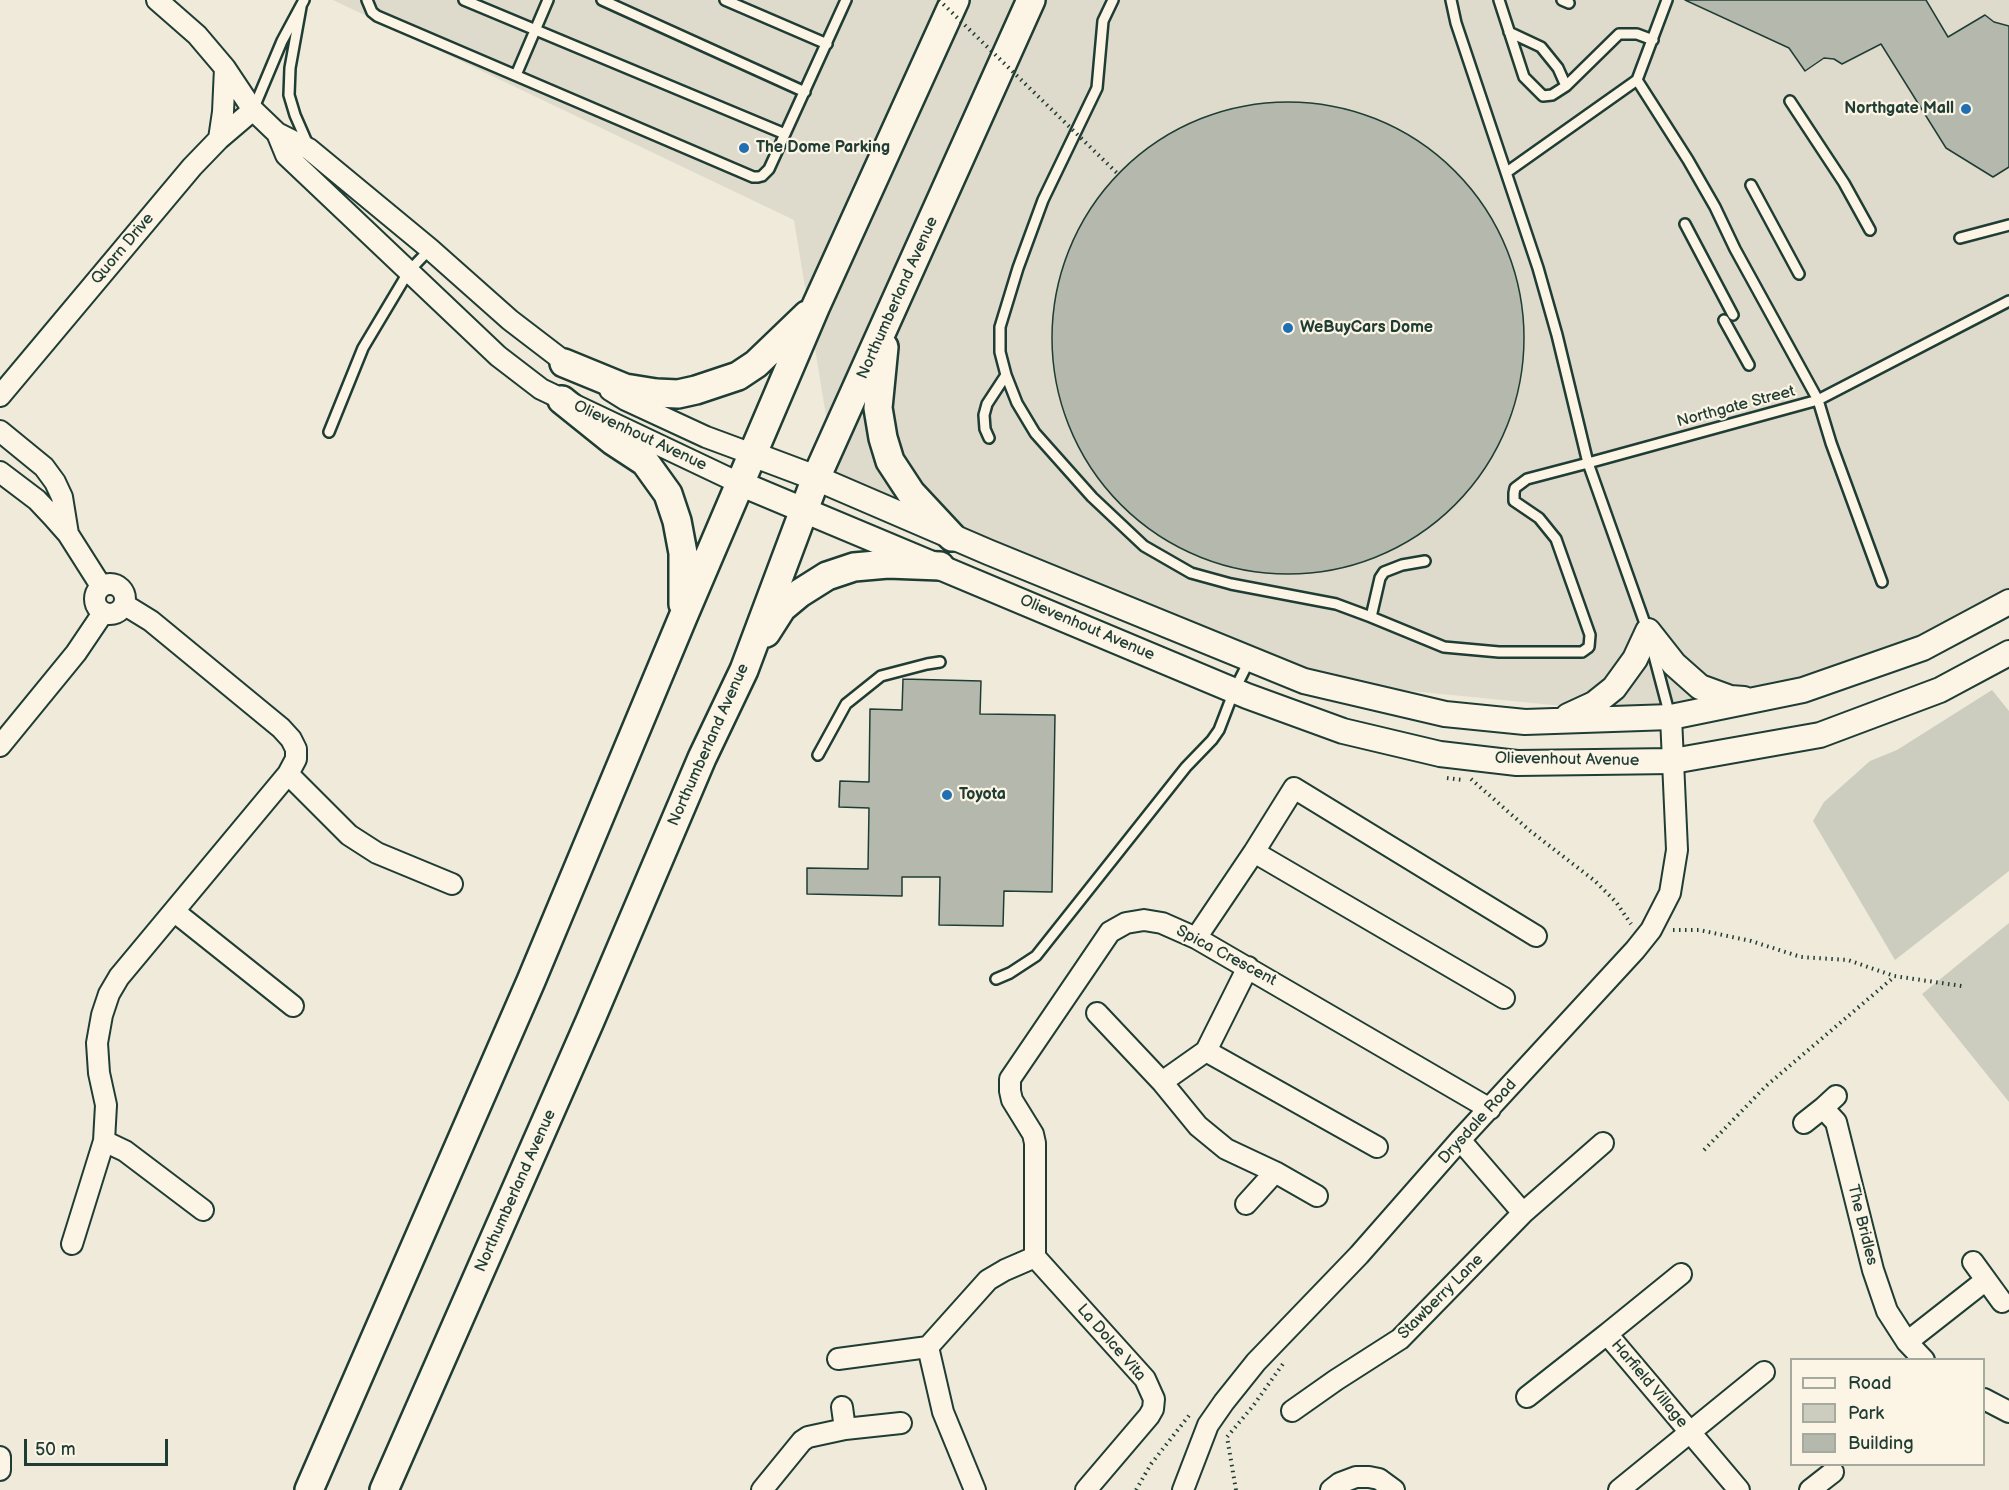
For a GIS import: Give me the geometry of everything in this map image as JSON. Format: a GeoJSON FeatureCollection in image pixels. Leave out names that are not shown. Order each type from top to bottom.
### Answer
{"type":"FeatureCollection","features":[{"type":"Feature","properties":{"kind":"main road"},"geometry":{"type":"LineString","coordinates":[[309,1490],[531,981],[739,483],[815,308],[955,0]]}},
{"type":"Feature","properties":{"kind":"main road","name":"Northumberland Avenue"},"geometry":{"type":"LineString","coordinates":[[384,1490],[590,1021],[702,758],[744,670],[816,478],[1031,0]]}},
{"type":"Feature","properties":{"kind":"main road"},"geometry":{"type":"LineString","coordinates":[[564,363],[625,387],[656,393],[678,394],[738,376],[756,364],[815,308]]}},
{"type":"Feature","properties":{"kind":"main road"},"geometry":{"type":"LineString","coordinates":[[886,325],[878,408],[885,446],[890,461],[903,482],[952,537]]}},
{"type":"Feature","properties":{"kind":"main road"},"geometry":{"type":"LineString","coordinates":[[562,400],[645,462],[668,494],[677,521],[683,553],[682,617]]}},
{"type":"Feature","properties":{"kind":"main road"},"geometry":{"type":"LineString","coordinates":[[744,670],[783,608],[800,593],[827,576],[854,567],[888,564],[940,566]]}},
{"type":"Feature","properties":{"kind":"street","name":"Olievenhout Avenue"},"geometry":{"type":"LineString","coordinates":[[158,0],[197,35],[225,68],[254,110],[277,134],[286,155],[498,356],[541,389],[739,483],[1234,691],[1343,731],[1440,754],[1517,763],[1673,760],[1820,735],[1940,690],[2009,653]]}},
{"type":"Feature","properties":{"kind":"street"},"geometry":{"type":"LineString","coordinates":[[219,139],[225,68]]}},
{"type":"Feature","properties":{"kind":"street","name":"Quorn Drive"},"geometry":{"type":"LineString","coordinates":[[0,396],[192,167],[219,139],[254,110]]}},
{"type":"Feature","properties":{"kind":"street","name":"Olievenhout Avenue"},"geometry":{"type":"LineString","coordinates":[[277,134],[309,149],[564,363],[626,400],[706,436],[816,478],[952,537],[1304,681],[1445,714],[1525,723],[1671,717],[1803,690],[1923,648],[2009,602]]}},
{"type":"Feature","properties":{"kind":"street"},"geometry":{"type":"LineString","coordinates":[[0,431],[44,467],[55,482],[62,496],[68,534]]}},
{"type":"Feature","properties":{"kind":"street"},"geometry":{"type":"LineString","coordinates":[[0,472],[37,500],[68,534],[102,586]]}},
{"type":"Feature","properties":{"kind":"street"},"geometry":{"type":"LineString","coordinates":[[111,584],[120,587],[125,596],[124,605],[118,613],[108,615],[99,610],[94,600],[102,586],[111,584]]}},
{"type":"Feature","properties":{"kind":"street"},"geometry":{"type":"LineString","coordinates":[[72,1244],[105,1141],[105,1105],[99,1073],[97,1043],[102,1015],[109,994],[119,977],[288,774],[296,759],[296,748],[281,728],[151,621],[124,605]]}},
{"type":"Feature","properties":{"kind":"street"},"geometry":{"type":"LineString","coordinates":[[0,746],[70,661],[103,613]]}},
{"type":"Feature","properties":{"kind":"street"},"geometry":{"type":"LineString","coordinates":[[1557,721],[1594,704],[1614,688],[1635,658],[1648,631],[1674,664],[1700,687],[1730,698],[1755,700]]}},
{"type":"Feature","properties":{"kind":"street","name":"Drysdale Road"},"geometry":{"type":"LineString","coordinates":[[1183,1490],[1208,1425],[1256,1362],[1359,1255],[1460,1140],[1635,950],[1643,930],[1670,893],[1677,850],[1671,717]]}},
{"type":"Feature","properties":{"kind":"street"},"geometry":{"type":"LineString","coordinates":[[288,774],[350,835],[376,853],[452,884]]}},
{"type":"Feature","properties":{"kind":"street"},"geometry":{"type":"LineString","coordinates":[[1196,938],[1294,788],[1536,936]]}},
{"type":"Feature","properties":{"kind":"street"},"geometry":{"type":"LineString","coordinates":[[1254,852],[1504,998]]}},
{"type":"Feature","properties":{"kind":"street"},"geometry":{"type":"LineString","coordinates":[[175,912],[292,1006]]}},
{"type":"Feature","properties":{"kind":"street","name":"Spica Crescent"},"geometry":{"type":"LineString","coordinates":[[1035,1257],[1035,1143],[1033,1134],[1012,1100],[1010,1080],[1110,932],[1126,923],[1144,920],[1162,923],[1196,938],[1490,1108]]}},
{"type":"Feature","properties":{"kind":"street"},"geometry":{"type":"LineString","coordinates":[[1162,1083],[1206,1051],[1248,967]]}},
{"type":"Feature","properties":{"kind":"street"},"geometry":{"type":"LineString","coordinates":[[1096,1013],[1211,1138],[1226,1149],[1275,1172],[1317,1196]]}},
{"type":"Feature","properties":{"kind":"street"},"geometry":{"type":"LineString","coordinates":[[1206,1051],[1377,1147]]}},
{"type":"Feature","properties":{"kind":"street","name":"The Bridles"},"geometry":{"type":"LineString","coordinates":[[1804,1123],[1829,1102],[1873,1270],[1887,1311],[1907,1342],[1923,1358]]}},
{"type":"Feature","properties":{"kind":"street"},"geometry":{"type":"LineString","coordinates":[[1460,1140],[1523,1213]]}},
{"type":"Feature","properties":{"kind":"street"},"geometry":{"type":"LineString","coordinates":[[105,1141],[125,1151],[203,1210]]}},
{"type":"Feature","properties":{"kind":"street","name":"Stawberry Lane"},"geometry":{"type":"LineString","coordinates":[[1292,1411],[1400,1339],[1523,1213],[1603,1143]]}},
{"type":"Feature","properties":{"kind":"street"},"geometry":{"type":"LineString","coordinates":[[1246,1204],[1275,1172]]}},
{"type":"Feature","properties":{"kind":"street"},"geometry":{"type":"LineString","coordinates":[[838,1359],[928,1347],[988,1280],[1035,1257]]}},
{"type":"Feature","properties":{"kind":"street","name":"La Dolce Vita"},"geometry":{"type":"LineString","coordinates":[[1035,1257],[1145,1379],[1154,1399],[1153,1409],[1149,1416],[1086,1490]]}},
{"type":"Feature","properties":{"kind":"street"},"geometry":{"type":"LineString","coordinates":[[1973,1262],[2002,1302]]}},
{"type":"Feature","properties":{"kind":"street","name":"Harfield Village"},"geometry":{"type":"LineString","coordinates":[[1527,1397],[1681,1274]]}},
{"type":"Feature","properties":{"kind":"street"},"geometry":{"type":"LineString","coordinates":[[1907,1342],[1986,1280]]}},
{"type":"Feature","properties":{"kind":"street","name":"Harfield Village"},"geometry":{"type":"LineString","coordinates":[[1607,1334],[1739,1490]]}},
{"type":"Feature","properties":{"kind":"street"},"geometry":{"type":"LineString","coordinates":[[928,1347],[943,1412],[975,1490]]}},
{"type":"Feature","properties":{"kind":"street","name":"Harfield Village"},"geometry":{"type":"LineString","coordinates":[[1619,1490],[1764,1372]]}},
{"type":"Feature","properties":{"kind":"street"},"geometry":{"type":"LineString","coordinates":[[1985,1400],[2009,1412]]}},
{"type":"Feature","properties":{"kind":"street"},"geometry":{"type":"LineString","coordinates":[[842,1407],[845,1429]]}},
{"type":"Feature","properties":{"kind":"street"},"geometry":{"type":"LineString","coordinates":[[762,1490],[801,1441],[808,1437],[845,1429],[901,1423]]}},
{"type":"Feature","properties":{"kind":"street"},"geometry":{"type":"LineString","coordinates":[[0,1457],[0,1470]]}},
{"type":"Feature","properties":{"kind":"street"},"geometry":{"type":"LineString","coordinates":[[1810,1490],[1833,1472]]}},
{"type":"Feature","properties":{"kind":"street"},"geometry":{"type":"LineString","coordinates":[[1330,1490],[1356,1477],[1369,1477],[1379,1479],[1394,1490]]}},
{"type":"Feature","properties":{"kind":"lane"},"geometry":{"type":"LineString","coordinates":[[367,0],[372,12],[377,16],[753,177],[766,173],[846,0]]}},
{"type":"Feature","properties":{"kind":"lane"},"geometry":{"type":"LineString","coordinates":[[465,0],[785,134]]}},
{"type":"Feature","properties":{"kind":"lane"},"geometry":{"type":"LineString","coordinates":[[516,75],[548,0]]}},
{"type":"Feature","properties":{"kind":"lane"},"geometry":{"type":"LineString","coordinates":[[602,0],[805,92]]}},
{"type":"Feature","properties":{"kind":"lane"},"geometry":{"type":"LineString","coordinates":[[725,0],[827,44]]}},
{"type":"Feature","properties":{"kind":"lane"},"geometry":{"type":"LineString","coordinates":[[1113,0],[1103,21],[1097,88],[1043,200],[1018,268],[1000,327],[1000,352],[1017,403],[1035,433],[1092,497],[1144,546],[1191,573],[1231,584],[1336,604],[1371,616],[1380,578],[1384,572],[1402,565],[1425,561]]}},
{"type":"Feature","properties":{"kind":"lane"},"geometry":{"type":"LineString","coordinates":[[1451,0],[1455,23],[1507,172],[1557,335],[1587,463],[1648,631],[1671,717]]}},
{"type":"Feature","properties":{"kind":"lane"},"geometry":{"type":"LineString","coordinates":[[1499,0],[1524,78],[1543,96],[1552,95],[1566,86],[1619,34],[1637,34],[1653,40]]}},
{"type":"Feature","properties":{"kind":"lane"},"geometry":{"type":"LineString","coordinates":[[1507,172],[1637,80],[1667,0]]}},
{"type":"Feature","properties":{"kind":"lane"},"geometry":{"type":"LineString","coordinates":[[254,110],[274,58],[303,3]]}},
{"type":"Feature","properties":{"kind":"lane"},"geometry":{"type":"LineString","coordinates":[[303,3],[290,68],[289,94],[309,149]]}},
{"type":"Feature","properties":{"kind":"lane"},"geometry":{"type":"LineString","coordinates":[[1509,32],[1541,47],[1558,68],[1566,86]]}},
{"type":"Feature","properties":{"kind":"lane","name":"Northgate Street"},"geometry":{"type":"LineString","coordinates":[[1371,616],[1444,647],[1499,652],[1578,653],[1586,650],[1591,642],[1590,635],[1556,539],[1539,518],[1514,501],[1515,488],[1527,479],[1818,400],[1709,197],[1637,80]]}},
{"type":"Feature","properties":{"kind":"lane"},"geometry":{"type":"LineString","coordinates":[[1790,101],[1844,183],[1870,230]]}},
{"type":"Feature","properties":{"kind":"lane"},"geometry":{"type":"LineString","coordinates":[[1751,185],[1799,274]]}},
{"type":"Feature","properties":{"kind":"lane"},"geometry":{"type":"LineString","coordinates":[[1685,224],[1749,365]]}},
{"type":"Feature","properties":{"kind":"lane"},"geometry":{"type":"LineString","coordinates":[[1960,237],[2009,225]]}},
{"type":"Feature","properties":{"kind":"lane"},"geometry":{"type":"LineString","coordinates":[[329,432],[363,348],[409,271],[430,249]]}},
{"type":"Feature","properties":{"kind":"lane"},"geometry":{"type":"LineString","coordinates":[[1881,582],[1818,400],[2009,301]]}},
{"type":"Feature","properties":{"kind":"lane"},"geometry":{"type":"LineString","coordinates":[[988,438],[984,415],[987,404],[1006,375]]}},
{"type":"Feature","properties":{"kind":"lane"},"geometry":{"type":"LineString","coordinates":[[996,979],[1036,956],[1186,767],[1212,740],[1219,730],[1234,691],[1250,659]]}},
{"type":"Feature","properties":{"kind":"lane"},"geometry":{"type":"LineString","coordinates":[[818,755],[846,704],[881,676],[927,663],[940,662]]}},
{"type":"Feature","properties":{"kind":"path"},"geometry":{"type":"LineString","coordinates":[[939,0],[1119,175]]}},
{"type":"Feature","properties":{"kind":"path"},"geometry":{"type":"LineString","coordinates":[[1443,777],[1453,780],[1471,779],[1528,831],[1595,881],[1643,930],[1699,930],[1751,941],[1801,957],[1848,960],[1894,976],[1962,987]]}},
{"type":"Feature","properties":{"kind":"path"},"geometry":{"type":"LineString","coordinates":[[1704,1150],[1766,1086],[1894,976]]}},
{"type":"Feature","properties":{"kind":"path"},"geometry":{"type":"LineString","coordinates":[[1236,1490],[1227,1437],[1286,1360]]}},
{"type":"Feature","properties":{"kind":"shaded area"},"geometry":{"type":"Polygon","coordinates":[[[333,0],[2009,0],[2009,595],[1838,671],[1686,701],[1604,710],[1350,685],[836,477],[794,220],[333,0]]]}},
{"type":"Feature","properties":{"kind":"green space"},"geometry":{"type":"Polygon","coordinates":[[[1992,690],[2009,711],[2009,871],[1895,960],[1813,821],[1824,802],[1870,761],[1897,750],[1992,690]]]}},
{"type":"Feature","properties":{"kind":"green space"},"geometry":{"type":"Polygon","coordinates":[[[2009,923],[2009,1102],[1922,994],[2009,923]]]}},
{"type":"Feature","properties":{"kind":"building","name":"Northgate Mall"},"geometry":{"type":"Polygon","coordinates":[[[1685,0],[1926,0],[1948,37],[1985,15],[1994,22],[2009,26],[2009,167],[1993,177],[1946,148],[1881,44],[1842,64],[1834,59],[1824,58],[1805,71],[1789,48],[1685,0]]]}},
{"type":"Feature","properties":{"kind":"building","name":"WeBuyCars Dome"},"geometry":{"type":"Polygon","coordinates":[[[1288,102],[1334,107],[1378,120],[1419,142],[1455,171],[1484,207],[1506,248],[1519,292],[1524,338],[1519,384],[1506,428],[1484,469],[1455,505],[1419,534],[1378,556],[1334,569],[1288,574],[1242,569],[1198,556],[1157,534],[1121,505],[1092,469],[1070,428],[1057,384],[1052,338],[1057,292],[1070,248],[1092,207],[1121,171],[1157,142],[1198,120],[1242,107],[1288,102]]]}},
{"type":"Feature","properties":{"kind":"building","name":"Toyota"},"geometry":{"type":"Polygon","coordinates":[[[903,679],[981,681],[980,714],[1055,715],[1052,892],[1004,891],[1003,926],[939,925],[940,877],[902,877],[902,896],[807,894],[807,868],[868,869],[869,808],[839,807],[840,781],[869,782],[870,709],[902,710],[903,679]]]}},
{"type":"Feature","properties":{"kind":"place","name":"Northgate Mall"},"geometry":{"type":"Point","coordinates":[1966,109]}},
{"type":"Feature","properties":{"kind":"place","name":"The Dome Parking"},"geometry":{"type":"Point","coordinates":[744,148]}},
{"type":"Feature","properties":{"kind":"place","name":"WeBuyCars Dome"},"geometry":{"type":"Point","coordinates":[1288,328]}},
{"type":"Feature","properties":{"kind":"place","name":"Toyota"},"geometry":{"type":"Point","coordinates":[947,795]}}]}
